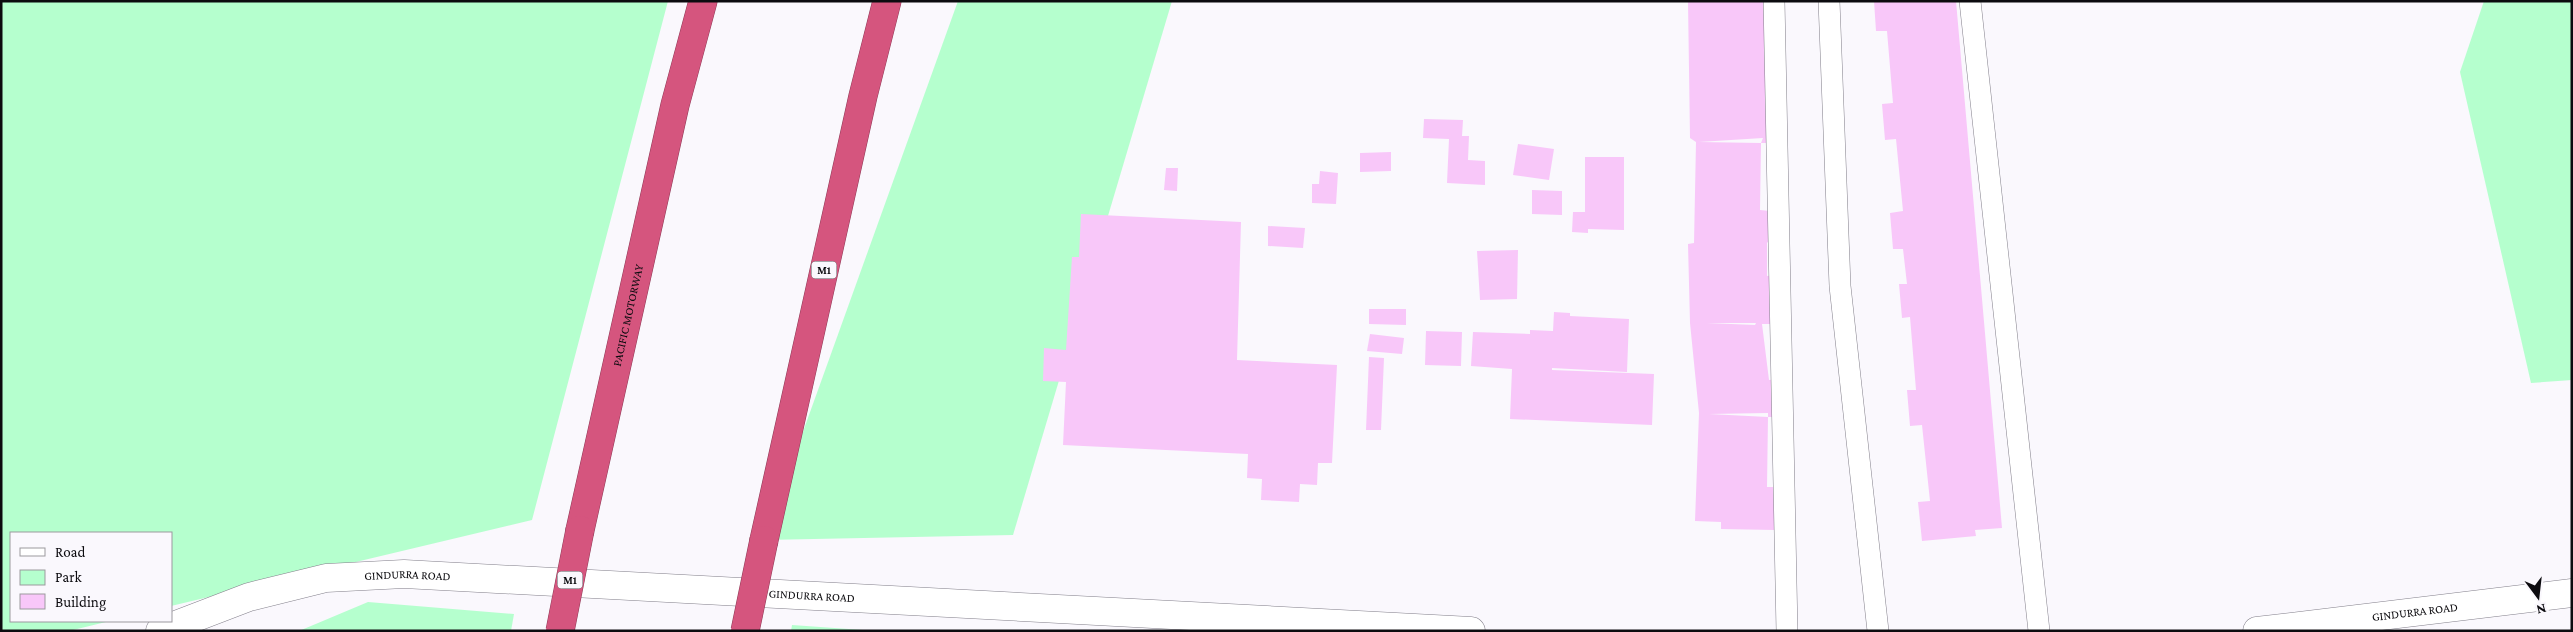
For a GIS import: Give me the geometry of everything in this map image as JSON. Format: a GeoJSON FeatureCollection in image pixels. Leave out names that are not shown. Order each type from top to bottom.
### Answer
{"type":"FeatureCollection","features":[{"type":"Feature","properties":{"kind":"highway","name":"PACIFIC MOTORWAY"},"geometry":{"type":"LineString","coordinates":[[560,631],[580,530],[675,105],[703,1]]}},
{"type":"Feature","properties":{"kind":"highway","name":"M1"},"geometry":{"type":"LineString","coordinates":[[746,631],[764,540],[863,96],[888,1]]}},
{"type":"Feature","properties":{"kind":"street","name":"GINDURRA ROAD"},"geometry":{"type":"LineString","coordinates":[[160,631],[248,597],[326,578],[404,574],[1471,631]]}},
{"type":"Feature","properties":{"kind":"street","name":"GINDURRA ROAD"},"geometry":{"type":"LineString","coordinates":[[2257,631],[2572,593]]}},
{"type":"Feature","properties":{"kind":"lane"},"geometry":{"type":"LineString","coordinates":[[1774,1],[1787,631]]}},
{"type":"Feature","properties":{"kind":"lane"},"geometry":{"type":"LineString","coordinates":[[1829,1],[1840,286],[1878,631]]}},
{"type":"Feature","properties":{"kind":"lane"},"geometry":{"type":"LineString","coordinates":[[1970,1],[2039,631]]}},
{"type":"Feature","properties":{"kind":"green space"},"geometry":{"type":"Polygon","coordinates":[[[1,1],[668,1],[532,520],[172,606],[172,532],[10,532],[10,622],[106,622],[69,631],[1,631],[1,1]]]}},
{"type":"Feature","properties":{"kind":"green space"},"geometry":{"type":"Polygon","coordinates":[[[958,1],[1172,1],[1013,535],[764,540],[958,1]]]}},
{"type":"Feature","properties":{"kind":"green space"},"geometry":{"type":"Polygon","coordinates":[[[2484,1],[2572,1],[2572,380],[2531,383],[2460,72],[2484,1]]]}},
{"type":"Feature","properties":{"kind":"green space"},"geometry":{"type":"Polygon","coordinates":[[[368,602],[514,614],[511,631],[299,631],[368,602]]]}},
{"type":"Feature","properties":{"kind":"green space"},"geometry":{"type":"Polygon","coordinates":[[[792,625],[877,631],[791,631],[792,625]]]}},
{"type":"Feature","properties":{"kind":"building"},"geometry":{"type":"Polygon","coordinates":[[[1688,1],[1772,1],[1765,33],[1765,100],[1773,101],[1774,143],[1761,143],[1760,210],[1770,211],[1770,244],[1767,242],[1767,276],[1775,275],[1776,324],[1762,324],[1769,380],[1777,379],[1777,417],[1768,417],[1767,487],[1776,487],[1775,530],[1721,529],[1721,522],[1695,521],[1699,413],[1690,323],[1688,244],[1694,243],[1696,142],[1690,138],[1688,1]],[[1763,138],[1699,142],[1761,143],[1763,138]],[[1707,323],[1755,325],[1756,323],[1707,323]],[[1768,413],[1709,414],[1768,417],[1768,413]]]}},
{"type":"Feature","properties":{"kind":"building"},"geometry":{"type":"Polygon","coordinates":[[[1874,1],[1956,1],[2002,528],[1975,530],[1976,536],[1922,541],[1918,502],[1930,501],[1922,425],[1910,426],[1907,390],[1916,390],[1910,317],[1902,318],[1899,284],[1907,284],[1903,249],[1893,249],[1890,213],[1903,211],[1896,139],[1885,140],[1882,104],[1893,103],[1887,31],[1876,31],[1874,1]]]}},
{"type":"Feature","properties":{"kind":"building"},"geometry":{"type":"Polygon","coordinates":[[[1424,119],[1463,120],[1462,136],[1469,136],[1468,160],[1485,161],[1485,185],[1447,183],[1449,139],[1423,138],[1424,119]]]}},
{"type":"Feature","properties":{"kind":"building"},"geometry":{"type":"Polygon","coordinates":[[[1518,144],[1554,149],[1549,180],[1513,175],[1518,144]]]}},
{"type":"Feature","properties":{"kind":"building"},"geometry":{"type":"Polygon","coordinates":[[[1391,152],[1391,171],[1360,172],[1360,153],[1391,152]]]}},
{"type":"Feature","properties":{"kind":"building"},"geometry":{"type":"Polygon","coordinates":[[[1585,157],[1624,157],[1624,230],[1588,229],[1588,233],[1572,232],[1573,212],[1585,212],[1585,157]]]}},
{"type":"Feature","properties":{"kind":"building"},"geometry":{"type":"Polygon","coordinates":[[[1166,168],[1178,168],[1177,191],[1164,190],[1166,168]]]}},
{"type":"Feature","properties":{"kind":"building"},"geometry":{"type":"Polygon","coordinates":[[[1320,171],[1338,173],[1336,204],[1312,203],[1312,184],[1319,184],[1320,171]]]}},
{"type":"Feature","properties":{"kind":"building"},"geometry":{"type":"Polygon","coordinates":[[[1532,190],[1562,191],[1562,215],[1532,214],[1532,190]]]}},
{"type":"Feature","properties":{"kind":"building"},"geometry":{"type":"Polygon","coordinates":[[[1081,214],[1241,222],[1237,360],[1337,365],[1332,463],[1318,463],[1317,485],[1300,484],[1299,502],[1261,500],[1262,479],[1247,478],[1248,454],[1063,445],[1066,382],[1043,381],[1044,348],[1066,350],[1072,257],[1079,257],[1081,214]]]}},
{"type":"Feature","properties":{"kind":"building"},"geometry":{"type":"Polygon","coordinates":[[[1268,226],[1305,228],[1303,248],[1268,246],[1268,226]]]}},
{"type":"Feature","properties":{"kind":"building"},"geometry":{"type":"Polygon","coordinates":[[[1518,250],[1517,299],[1480,300],[1477,251],[1518,250]]]}},
{"type":"Feature","properties":{"kind":"building"},"geometry":{"type":"Polygon","coordinates":[[[1369,309],[1406,309],[1406,325],[1369,324],[1369,309]]]}},
{"type":"Feature","properties":{"kind":"building"},"geometry":{"type":"Polygon","coordinates":[[[1554,312],[1570,313],[1570,316],[1629,319],[1627,372],[1552,368],[1552,370],[1654,374],[1652,425],[1510,419],[1512,369],[1471,366],[1473,332],[1530,334],[1530,330],[1553,331],[1554,312]]]}},
{"type":"Feature","properties":{"kind":"building"},"geometry":{"type":"Polygon","coordinates":[[[1426,331],[1462,332],[1461,366],[1425,365],[1426,331]]]}},
{"type":"Feature","properties":{"kind":"building"},"geometry":{"type":"Polygon","coordinates":[[[1370,334],[1404,338],[1402,354],[1367,351],[1370,334]]]}},
{"type":"Feature","properties":{"kind":"building"},"geometry":{"type":"Polygon","coordinates":[[[1369,357],[1384,358],[1381,430],[1366,430],[1369,357]]]}}]}
